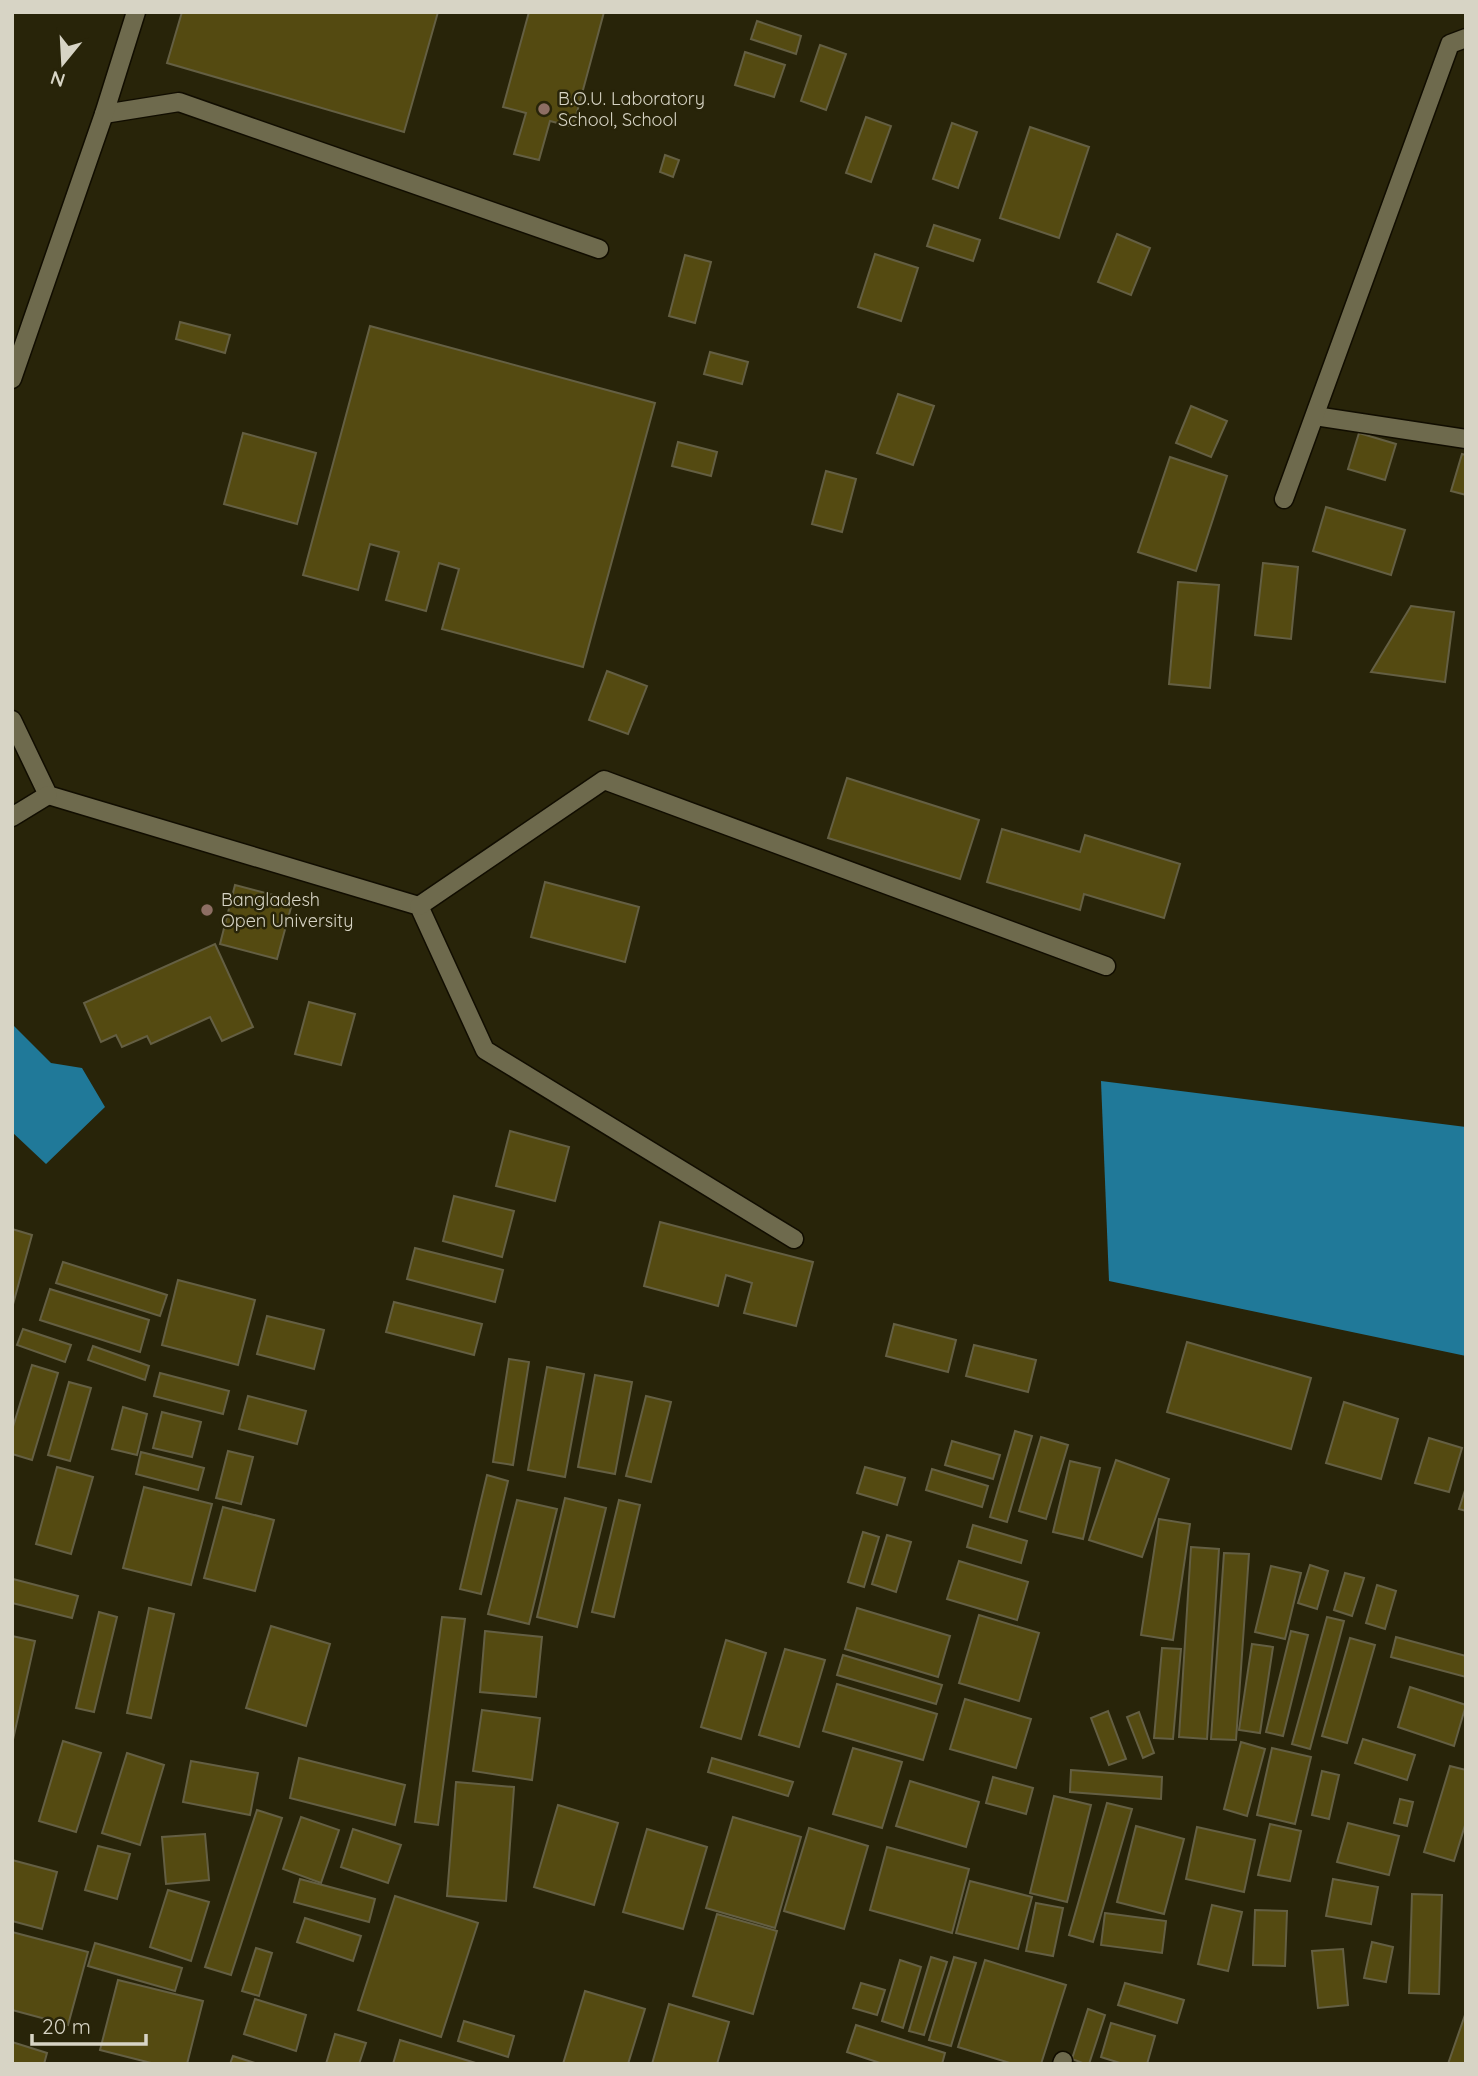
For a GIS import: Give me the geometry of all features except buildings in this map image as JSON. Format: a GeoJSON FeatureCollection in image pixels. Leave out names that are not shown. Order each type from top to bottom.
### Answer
{"type":"FeatureCollection","features":[{"type":"Feature","properties":{"kind":"street"},"geometry":{"type":"LineString","coordinates":[[12,379],[104,114],[136,12]]}},
{"type":"Feature","properties":{"kind":"street"},"geometry":{"type":"LineString","coordinates":[[1284,499],[1450,44],[1466,38]]}},
{"type":"Feature","properties":{"kind":"street"},"geometry":{"type":"LineString","coordinates":[[104,114],[179,102],[599,249]]}},
{"type":"Feature","properties":{"kind":"street"},"geometry":{"type":"LineString","coordinates":[[1315,416],[1466,439]]}},
{"type":"Feature","properties":{"kind":"street"},"geometry":{"type":"LineString","coordinates":[[12,720],[48,795],[419,906],[485,1050],[794,1239]]}},
{"type":"Feature","properties":{"kind":"street"},"geometry":{"type":"LineString","coordinates":[[419,906],[604,780],[1106,965]]}},
{"type":"Feature","properties":{"kind":"street"},"geometry":{"type":"LineString","coordinates":[[12,817],[48,795]]}},
{"type":"Feature","properties":{"kind":"water"},"geometry":{"type":"Polygon","coordinates":[[[12,1024],[51,1063],[82,1068],[105,1107],[46,1164],[12,1132],[12,1024]]]}},
{"type":"Feature","properties":{"kind":"water"},"geometry":{"type":"Polygon","coordinates":[[[1101,1081],[1466,1127],[1466,1356],[1109,1281],[1101,1081]]]}},
{"type":"Feature","properties":{"kind":"place","name":"B.O.U. Laboratory School, School"},"geometry":{"type":"Point","coordinates":[544,109]}},
{"type":"Feature","properties":{"kind":"place","name":"Bangladesh Open University"},"geometry":{"type":"Point","coordinates":[207,910]}}]}
